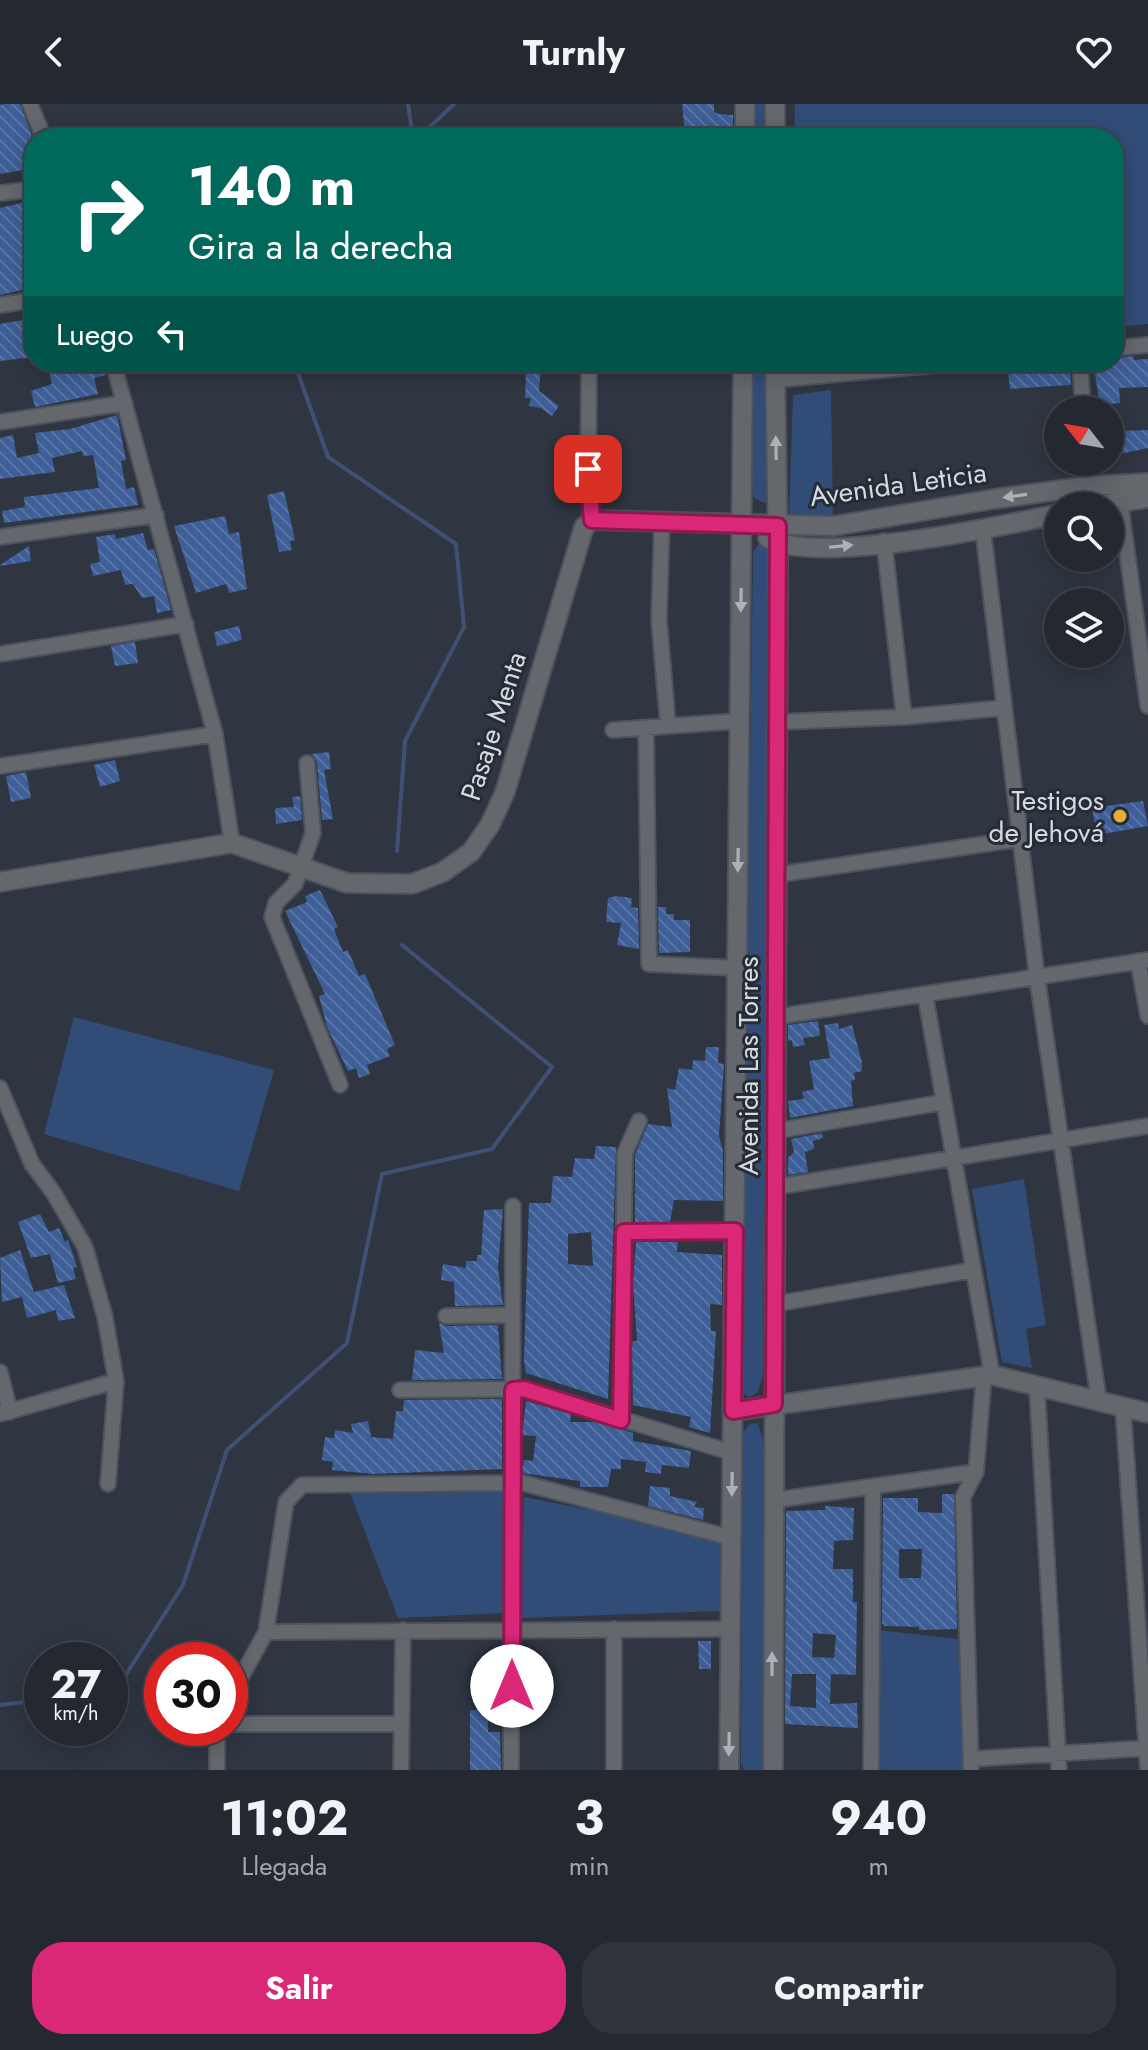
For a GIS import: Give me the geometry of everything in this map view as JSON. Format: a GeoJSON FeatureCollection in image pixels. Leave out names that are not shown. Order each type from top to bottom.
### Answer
{"type":"FeatureCollection","features":[{"type":"Feature","properties":{"kind":"street"},"geometry":{"type":"LineString","coordinates":[[30,104],[40,128]]}},
{"type":"Feature","properties":{"kind":"street"},"geometry":{"type":"LineString","coordinates":[[745,104],[745,128]]}},
{"type":"Feature","properties":{"kind":"street"},"geometry":{"type":"LineString","coordinates":[[775,104],[775,128]]}},
{"type":"Feature","properties":{"kind":"street"},"geometry":{"type":"LineString","coordinates":[[0,193],[24,190]]}},
{"type":"Feature","properties":{"kind":"street"},"geometry":{"type":"LineString","coordinates":[[0,305],[24,301]]}},
{"type":"Feature","properties":{"kind":"street"},"geometry":{"type":"LineString","coordinates":[[1124,347],[1148,345]]}},
{"type":"Feature","properties":{"kind":"street"},"geometry":{"type":"LineString","coordinates":[[116,372],[215,734],[232,843]]}},
{"type":"Feature","properties":{"kind":"street"},"geometry":{"type":"LineString","coordinates":[[589,372],[588,496],[592,520],[741,522]]}},
{"type":"Feature","properties":{"kind":"street","name":"Avenida Las Torres"},"geometry":{"type":"LineString","coordinates":[[729,1770],[743,372]]}},
{"type":"Feature","properties":{"kind":"street","name":"Avenida Las Torres"},"geometry":{"type":"LineString","coordinates":[[773,1770],[778,535],[775,372]]}},
{"type":"Feature","properties":{"kind":"street"},"geometry":{"type":"LineString","coordinates":[[1081,372],[1082,396]]}},
{"type":"Feature","properties":{"kind":"street"},"geometry":{"type":"LineString","coordinates":[[0,422],[125,403]]}},
{"type":"Feature","properties":{"kind":"street"},"geometry":{"type":"LineString","coordinates":[[1088,476],[1090,492]]}},
{"type":"Feature","properties":{"kind":"street","name":"Avenida Leticia"},"geometry":{"type":"LineString","coordinates":[[778,535],[1089,486],[1119,492],[1148,483]]}},
{"type":"Feature","properties":{"kind":"street","name":"Avenida Leticia"},"geometry":{"type":"LineString","coordinates":[[1124,493],[1148,498]]}},
{"type":"Feature","properties":{"kind":"street"},"geometry":{"type":"LineString","coordinates":[[0,537],[156,515]]}},
{"type":"Feature","properties":{"kind":"street","name":"Avenida Leticia"},"geometry":{"type":"LineString","coordinates":[[741,522],[826,548],[983,530],[1044,517]]}},
{"type":"Feature","properties":{"kind":"street","name":"Pasaje Menta"},"geometry":{"type":"LineString","coordinates":[[0,882],[232,843],[347,883],[412,884],[443,872],[471,852],[490,825],[505,792],[584,527],[592,520]]}},
{"type":"Feature","properties":{"kind":"street"},"geometry":{"type":"LineString","coordinates":[[662,520],[659,619],[668,726]]}},
{"type":"Feature","properties":{"kind":"street"},"geometry":{"type":"LineString","coordinates":[[1124,529],[1148,706]]}},
{"type":"Feature","properties":{"kind":"street"},"geometry":{"type":"LineString","coordinates":[[983,530],[1002,708],[1037,977],[1099,1402]]}},
{"type":"Feature","properties":{"kind":"street"},"geometry":{"type":"LineString","coordinates":[[884,541],[904,717]]}},
{"type":"Feature","properties":{"kind":"street"},"geometry":{"type":"LineString","coordinates":[[0,654],[186,624]]}},
{"type":"Feature","properties":{"kind":"street"},"geometry":{"type":"LineString","coordinates":[[777,722],[904,717],[1002,708]]}},
{"type":"Feature","properties":{"kind":"street"},"geometry":{"type":"LineString","coordinates":[[613,730],[739,721]]}},
{"type":"Feature","properties":{"kind":"street"},"geometry":{"type":"LineString","coordinates":[[646,728],[649,964],[737,968]]}},
{"type":"Feature","properties":{"kind":"street"},"geometry":{"type":"LineString","coordinates":[[0,766],[215,734]]}},
{"type":"Feature","properties":{"kind":"street"},"geometry":{"type":"LineString","coordinates":[[307,763],[313,833],[295,884],[276,903],[272,917],[340,1085]]}},
{"type":"Feature","properties":{"kind":"street"},"geometry":{"type":"LineString","coordinates":[[775,875],[1019,839]]}},
{"type":"Feature","properties":{"kind":"street"},"geometry":{"type":"LineString","coordinates":[[775,1017],[1143,960],[1148,1016]]}},
{"type":"Feature","properties":{"kind":"street"},"geometry":{"type":"LineString","coordinates":[[925,994],[988,1375],[976,1472],[963,1497],[971,1765],[1058,1763],[1147,1748]]}},
{"type":"Feature","properties":{"kind":"street"},"geometry":{"type":"LineString","coordinates":[[0,1088],[32,1164],[53,1192],[85,1247],[105,1317],[116,1381],[108,1484]]}},
{"type":"Feature","properties":{"kind":"street"},"geometry":{"type":"LineString","coordinates":[[776,1131],[944,1102]]}},
{"type":"Feature","properties":{"kind":"street"},"geometry":{"type":"LineString","coordinates":[[621,1420],[625,1153],[639,1121]]}},
{"type":"Feature","properties":{"kind":"street"},"geometry":{"type":"LineString","coordinates":[[776,1187],[1148,1126]]}},
{"type":"Feature","properties":{"kind":"street"},"geometry":{"type":"LineString","coordinates":[[511,1770],[513,1206]]}},
{"type":"Feature","properties":{"kind":"street"},"geometry":{"type":"LineString","coordinates":[[624,1232],[735,1231]]}},
{"type":"Feature","properties":{"kind":"street"},"geometry":{"type":"LineString","coordinates":[[775,1304],[973,1270]]}},
{"type":"Feature","properties":{"kind":"street"},"geometry":{"type":"LineString","coordinates":[[446,1316],[513,1315]]}},
{"type":"Feature","properties":{"kind":"street"},"geometry":{"type":"LineString","coordinates":[[0,1372],[5,1413],[116,1381]]}},
{"type":"Feature","properties":{"kind":"street"},"geometry":{"type":"LineString","coordinates":[[733,1411],[988,1375],[1148,1413]]}},
{"type":"Feature","properties":{"kind":"street"},"geometry":{"type":"LineString","coordinates":[[1037,1388],[1058,1763]]}},
{"type":"Feature","properties":{"kind":"street"},"geometry":{"type":"LineString","coordinates":[[400,1390],[524,1389],[733,1453]]}},
{"type":"Feature","properties":{"kind":"street"},"geometry":{"type":"LineString","coordinates":[[1123,1408],[1148,1770]]}},
{"type":"Feature","properties":{"kind":"street"},"geometry":{"type":"LineString","coordinates":[[775,1500],[976,1472]]}},
{"type":"Feature","properties":{"kind":"street"},"geometry":{"type":"LineString","coordinates":[[248,1664],[266,1632],[286,1502],[302,1485],[513,1482],[732,1538]]}},
{"type":"Feature","properties":{"kind":"street"},"geometry":{"type":"LineString","coordinates":[[871,1770],[873,1486]]}},
{"type":"Feature","properties":{"kind":"street"},"geometry":{"type":"LineString","coordinates":[[614,1629],[614,1770]]}},
{"type":"Feature","properties":{"kind":"street"},"geometry":{"type":"LineString","coordinates":[[266,1632],[731,1629]]}},
{"type":"Feature","properties":{"kind":"street"},"geometry":{"type":"LineString","coordinates":[[401,1770],[403,1630]]}},
{"type":"Feature","properties":{"kind":"street"},"geometry":{"type":"LineString","coordinates":[[248,1724],[402,1724]]}},
{"type":"Feature","properties":{"kind":"street"},"geometry":{"type":"LineString","coordinates":[[217,1746],[217,1770]]}},
{"type":"Feature","properties":{"kind":"shaded area"},"geometry":{"type":"Polygon","coordinates":[[[754,104],[770,104],[771,128],[754,128],[754,104]]]}},
{"type":"Feature","properties":{"kind":"shaded area"},"geometry":{"type":"Polygon","coordinates":[[[795,104],[1148,104],[1148,324],[1124,326],[1124,128],[794,128],[795,104]]]}},
{"type":"Feature","properties":{"kind":"shaded area"},"geometry":{"type":"Polygon","coordinates":[[[753,372],[772,372],[769,499],[765,503],[754,498],[753,372]]]}},
{"type":"Feature","properties":{"kind":"shaded area"},"geometry":{"type":"Polygon","coordinates":[[[831,390],[833,515],[789,517],[793,395],[831,390]]]}},
{"type":"Feature","properties":{"kind":"shaded area"},"geometry":{"type":"Polygon","coordinates":[[[759,544],[767,544],[770,549],[763,1375],[758,1392],[749,1397],[742,1392],[753,552],[759,544]]]}},
{"type":"Feature","properties":{"kind":"shaded area"},"geometry":{"type":"Polygon","coordinates":[[[74,1017],[274,1070],[239,1191],[44,1134],[74,1017]]]}},
{"type":"Feature","properties":{"kind":"shaded area"},"geometry":{"type":"Polygon","coordinates":[[[1024,1179],[1046,1325],[1026,1329],[1032,1368],[1002,1362],[972,1189],[1024,1179]]]}},
{"type":"Feature","properties":{"kind":"shaded area"},"geometry":{"type":"Polygon","coordinates":[[[758,1423],[765,1448],[766,1766],[762,1770],[744,1770],[741,1763],[743,1433],[750,1424],[758,1423]]]}},
{"type":"Feature","properties":{"kind":"shaded area"},"geometry":{"type":"Polygon","coordinates":[[[505,1492],[506,1613],[398,1618],[350,1493],[505,1492]]]}},
{"type":"Feature","properties":{"kind":"shaded area"},"geometry":{"type":"Polygon","coordinates":[[[524,1497],[721,1536],[720,1611],[520,1618],[524,1497]]]}},
{"type":"Feature","properties":{"kind":"shaded area"},"geometry":{"type":"Polygon","coordinates":[[[878,1630],[958,1639],[963,1770],[876,1770],[878,1630]]]}},
{"type":"Feature","properties":{"kind":"building"},"geometry":{"type":"Polygon","coordinates":[[[20,104],[29,128],[24,128],[24,170],[0,174],[0,105],[20,104]]]}},
{"type":"Feature","properties":{"kind":"building"},"geometry":{"type":"Polygon","coordinates":[[[682,104],[714,104],[714,112],[733,115],[733,128],[684,128],[682,104]]]}},
{"type":"Feature","properties":{"kind":"building"},"geometry":{"type":"Polygon","coordinates":[[[24,202],[24,289],[0,295],[0,208],[24,202]]]}},
{"type":"Feature","properties":{"kind":"building"},"geometry":{"type":"Polygon","coordinates":[[[24,320],[24,358],[0,361],[0,324],[24,320]]]}},
{"type":"Feature","properties":{"kind":"building"},"geometry":{"type":"Polygon","coordinates":[[[1124,357],[1148,359],[1148,387],[1119,388],[1120,396],[1099,396],[1095,372],[1124,372],[1124,357]]]}},
{"type":"Feature","properties":{"kind":"building"},"geometry":{"type":"Polygon","coordinates":[[[49,372],[105,372],[106,375],[94,378],[98,394],[35,407],[31,391],[52,384],[49,372]]]}},
{"type":"Feature","properties":{"kind":"building"},"geometry":{"type":"Polygon","coordinates":[[[540,372],[539,391],[559,406],[552,416],[541,408],[529,406],[531,398],[525,398],[526,373],[510,373],[540,372]]]}},
{"type":"Feature","properties":{"kind":"building"},"geometry":{"type":"Polygon","coordinates":[[[1008,372],[1070,372],[1071,385],[1010,389],[1008,372]]]}},
{"type":"Feature","properties":{"kind":"building"},"geometry":{"type":"Polygon","coordinates":[[[117,415],[126,460],[121,461],[126,489],[134,487],[138,505],[4,523],[2,511],[25,507],[24,497],[99,488],[93,455],[83,456],[82,451],[52,458],[55,472],[0,479],[0,438],[13,435],[17,458],[39,453],[35,433],[70,429],[117,415]]]}},
{"type":"Feature","properties":{"kind":"building"},"geometry":{"type":"Polygon","coordinates":[[[1148,430],[1148,448],[1124,453],[1124,431],[1148,430]]]}},
{"type":"Feature","properties":{"kind":"building"},"geometry":{"type":"Polygon","coordinates":[[[284,491],[295,540],[290,541],[292,550],[279,552],[267,495],[284,491]]]}},
{"type":"Feature","properties":{"kind":"building"},"geometry":{"type":"Polygon","coordinates":[[[225,516],[229,534],[239,532],[247,589],[229,593],[226,584],[196,593],[174,526],[225,516]]]}},
{"type":"Feature","properties":{"kind":"building"},"geometry":{"type":"Polygon","coordinates":[[[143,533],[148,550],[154,549],[171,610],[157,613],[154,596],[142,598],[133,584],[125,585],[121,570],[93,576],[90,564],[100,562],[96,537],[115,534],[116,539],[143,533]]]}},
{"type":"Feature","properties":{"kind":"building"},"geometry":{"type":"Polygon","coordinates":[[[29,546],[31,561],[0,566],[0,565],[29,546]]]}},
{"type":"Feature","properties":{"kind":"building"},"geometry":{"type":"Polygon","coordinates":[[[239,626],[242,640],[217,646],[214,632],[239,626]]]}},
{"type":"Feature","properties":{"kind":"building"},"geometry":{"type":"Polygon","coordinates":[[[135,642],[138,663],[115,666],[111,646],[135,642]]]}},
{"type":"Feature","properties":{"kind":"building"},"geometry":{"type":"Polygon","coordinates":[[[329,752],[331,769],[324,770],[333,819],[322,820],[317,762],[312,754],[329,752]]]}},
{"type":"Feature","properties":{"kind":"building"},"geometry":{"type":"Polygon","coordinates":[[[115,760],[120,781],[100,787],[94,765],[115,760]]]}},
{"type":"Feature","properties":{"kind":"building"},"geometry":{"type":"Polygon","coordinates":[[[26,772],[31,798],[11,802],[6,776],[26,772]]]}},
{"type":"Feature","properties":{"kind":"building"},"geometry":{"type":"Polygon","coordinates":[[[300,796],[302,820],[276,824],[275,808],[294,807],[292,797],[300,796]]]}},
{"type":"Feature","properties":{"kind":"building","name":"Testigos de Jehová"},"geometry":{"type":"Polygon","coordinates":[[[1143,801],[1148,826],[1097,835],[1092,808],[1143,801]]]}},
{"type":"Feature","properties":{"kind":"building"},"geometry":{"type":"Polygon","coordinates":[[[320,890],[338,927],[334,929],[343,952],[348,950],[359,976],[365,974],[395,1045],[387,1049],[390,1056],[367,1065],[370,1074],[359,1078],[356,1068],[348,1071],[327,1027],[319,996],[325,994],[285,911],[307,902],[305,896],[320,890]]]}},
{"type":"Feature","properties":{"kind":"building"},"geometry":{"type":"Polygon","coordinates":[[[608,898],[632,898],[631,907],[638,908],[639,949],[617,945],[621,923],[606,922],[608,898]]]}},
{"type":"Feature","properties":{"kind":"building"},"geometry":{"type":"Polygon","coordinates":[[[658,907],[666,907],[666,914],[674,914],[674,920],[690,920],[690,952],[659,953],[658,907]]]}},
{"type":"Feature","properties":{"kind":"building"},"geometry":{"type":"Polygon","coordinates":[[[818,1021],[820,1036],[803,1038],[805,1045],[793,1047],[792,1040],[788,1041],[788,1025],[818,1021]]]}},
{"type":"Feature","properties":{"kind":"building"},"geometry":{"type":"Polygon","coordinates":[[[838,1023],[839,1029],[852,1025],[862,1062],[862,1071],[854,1073],[855,1080],[851,1081],[853,1106],[790,1118],[788,1101],[804,1099],[802,1092],[814,1089],[809,1061],[830,1058],[824,1025],[838,1023]]]}},
{"type":"Feature","properties":{"kind":"building"},"geometry":{"type":"Polygon","coordinates":[[[706,1047],[719,1047],[718,1063],[724,1064],[719,1136],[723,1151],[723,1201],[674,1200],[670,1222],[635,1222],[635,1155],[648,1124],[672,1127],[667,1088],[675,1090],[679,1068],[692,1070],[693,1060],[705,1061],[706,1047]]]}},
{"type":"Feature","properties":{"kind":"building"},"geometry":{"type":"Polygon","coordinates":[[[822,1133],[823,1138],[813,1141],[814,1149],[805,1152],[808,1172],[788,1175],[788,1158],[794,1152],[791,1139],[822,1133]]]}},
{"type":"Feature","properties":{"kind":"building"},"geometry":{"type":"Polygon","coordinates":[[[596,1146],[616,1147],[608,1399],[526,1373],[524,1360],[529,1203],[551,1203],[553,1176],[572,1177],[575,1158],[594,1159],[596,1146]],[[591,1232],[568,1234],[568,1264],[593,1266],[591,1232]]]}},
{"type":"Feature","properties":{"kind":"building"},"geometry":{"type":"Polygon","coordinates":[[[503,1209],[498,1268],[503,1305],[455,1306],[454,1282],[441,1280],[443,1264],[466,1268],[466,1261],[477,1261],[477,1255],[481,1255],[484,1210],[503,1209]]]}},
{"type":"Feature","properties":{"kind":"building"},"geometry":{"type":"Polygon","coordinates":[[[40,1214],[49,1232],[59,1228],[65,1242],[68,1240],[77,1267],[73,1268],[76,1279],[58,1283],[50,1254],[31,1258],[18,1222],[40,1214]]]}},
{"type":"Feature","properties":{"kind":"building"},"geometry":{"type":"Polygon","coordinates":[[[636,1242],[678,1242],[677,1252],[722,1255],[722,1305],[710,1304],[711,1331],[716,1331],[710,1433],[689,1427],[691,1417],[633,1405],[632,1341],[637,1341],[633,1283],[636,1242]]]}},
{"type":"Feature","properties":{"kind":"building"},"geometry":{"type":"Polygon","coordinates":[[[20,1250],[34,1292],[64,1285],[75,1318],[58,1321],[56,1310],[27,1318],[22,1297],[2,1302],[0,1258],[20,1250]]]}},
{"type":"Feature","properties":{"kind":"building"},"geometry":{"type":"Polygon","coordinates":[[[439,1323],[446,1326],[498,1325],[502,1379],[412,1380],[415,1350],[444,1353],[439,1323]]]}},
{"type":"Feature","properties":{"kind":"building"},"geometry":{"type":"Polygon","coordinates":[[[502,1399],[502,1469],[373,1474],[332,1470],[333,1462],[322,1460],[325,1437],[334,1438],[335,1430],[353,1433],[351,1424],[368,1421],[371,1437],[393,1439],[396,1411],[403,1411],[404,1400],[502,1399]]]}},
{"type":"Feature","properties":{"kind":"building"},"geometry":{"type":"Polygon","coordinates":[[[526,1401],[571,1414],[570,1422],[598,1422],[633,1433],[633,1441],[691,1451],[689,1468],[662,1465],[661,1474],[645,1472],[646,1462],[621,1459],[621,1469],[611,1469],[608,1487],[580,1487],[580,1481],[522,1473],[524,1460],[533,1461],[536,1436],[522,1435],[526,1401]]]}},
{"type":"Feature","properties":{"kind":"building"},"geometry":{"type":"Polygon","coordinates":[[[650,1486],[670,1488],[670,1496],[697,1502],[694,1507],[704,1508],[703,1520],[648,1506],[650,1486]]]}},
{"type":"Feature","properties":{"kind":"building"},"geometry":{"type":"Polygon","coordinates":[[[942,1494],[954,1494],[957,1629],[919,1630],[919,1627],[885,1626],[882,1623],[883,1498],[918,1498],[918,1512],[942,1513],[942,1494]],[[899,1549],[899,1578],[921,1578],[922,1549],[899,1549]]]}},
{"type":"Feature","properties":{"kind":"building"},"geometry":{"type":"Polygon","coordinates":[[[825,1506],[854,1508],[853,1540],[834,1541],[833,1569],[853,1569],[853,1602],[857,1602],[856,1675],[831,1674],[830,1704],[857,1703],[858,1728],[785,1724],[786,1511],[825,1510],[825,1506]],[[813,1633],[812,1657],[834,1658],[836,1635],[813,1633]],[[792,1674],[790,1706],[816,1708],[816,1674],[792,1674]]]}},
{"type":"Feature","properties":{"kind":"building"},"geometry":{"type":"Polygon","coordinates":[[[698,1641],[711,1641],[711,1669],[699,1669],[698,1641]]]}},
{"type":"Feature","properties":{"kind":"building"},"geometry":{"type":"Polygon","coordinates":[[[470,1710],[488,1710],[488,1732],[500,1732],[501,1770],[470,1770],[470,1710]]]}},
{"type":"Feature","properties":{"kind":"waterway"},"geometry":{"type":"LineString","coordinates":[[408,104],[412,128]]}},
{"type":"Feature","properties":{"kind":"waterway"},"geometry":{"type":"LineString","coordinates":[[429,128],[454,104]]}},
{"type":"Feature","properties":{"kind":"waterway"},"geometry":{"type":"LineString","coordinates":[[298,372],[328,457],[456,544],[464,627],[405,741],[397,851]]}},
{"type":"Feature","properties":{"kind":"waterway"},"geometry":{"type":"LineString","coordinates":[[128,1672],[183,1585],[227,1450],[347,1343],[382,1174],[492,1149],[552,1067],[402,945]]}},
{"type":"Feature","properties":{"kind":"waterway"},"geometry":{"type":"LineString","coordinates":[[0,1705],[24,1702]]}},
{"type":"Feature","properties":{"kind":"place","name":"Testigos de Jehová"},"geometry":{"type":"Point","coordinates":[1120,816]}},
{"type":"Feature","properties":{"kind":"route"},"geometry":{"type":"LineString","coordinates":[[512,1686],[513,1390],[524,1389],[621,1420],[624,1232],[735,1231],[733,1411],[774,1404],[778,526],[741,522],[592,520],[588,469]]}}]}
